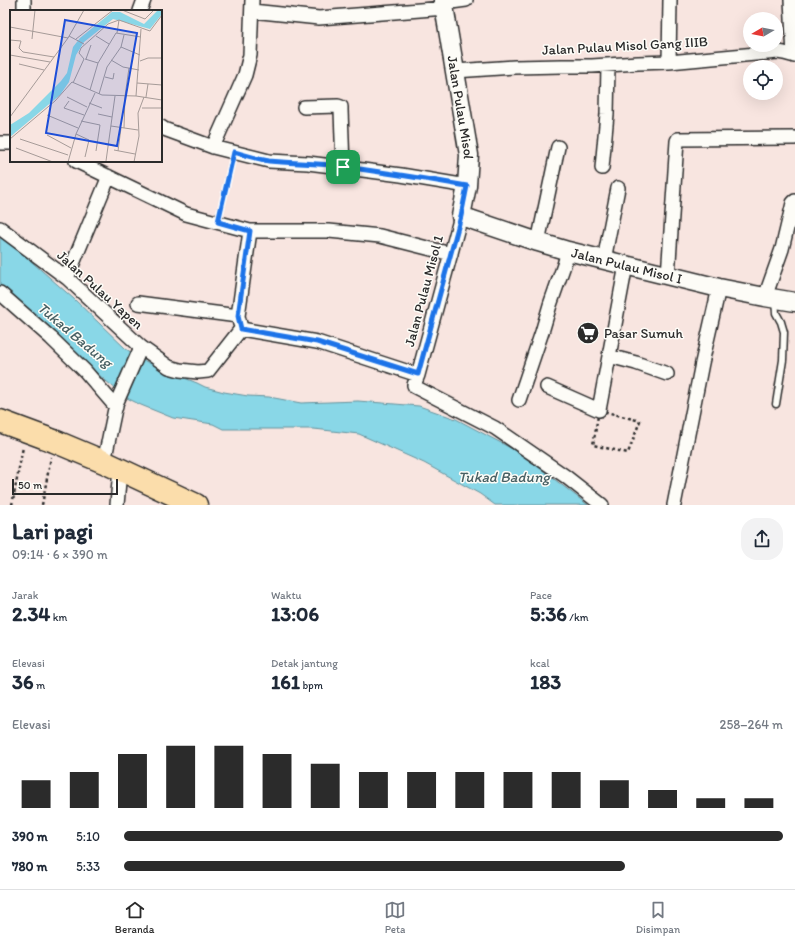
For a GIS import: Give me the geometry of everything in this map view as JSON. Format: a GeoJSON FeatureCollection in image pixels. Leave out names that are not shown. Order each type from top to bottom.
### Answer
{"type":"FeatureCollection","features":[{"type":"Feature","properties":{"kind":"highway"},"geometry":{"type":"LineString","coordinates":[[0,421],[112,465],[196,505]]}},
{"type":"Feature","properties":{"kind":"street"},"geometry":{"type":"LineString","coordinates":[[140,10],[144,0]]}},
{"type":"Feature","properties":{"kind":"street"},"geometry":{"type":"LineString","coordinates":[[213,147],[245,75],[250,55],[252,6],[320,18],[444,4],[466,0]]}},
{"type":"Feature","properties":{"kind":"street"},"geometry":{"type":"LineString","coordinates":[[669,62],[670,0]]}},
{"type":"Feature","properties":{"kind":"street"},"geometry":{"type":"LineString","coordinates":[[791,0],[795,56]]}},
{"type":"Feature","properties":{"kind":"street","name":"Jalan Pulau Misol"},"geometry":{"type":"LineString","coordinates":[[444,4],[469,155],[467,186],[461,216]]}},
{"type":"Feature","properties":{"kind":"street","name":"Jalan Pulau Misol Gang IIIB"},"geometry":{"type":"LineString","coordinates":[[455,71],[515,67],[608,66],[778,52],[784,52],[795,56]]}},
{"type":"Feature","properties":{"kind":"street"},"geometry":{"type":"LineString","coordinates":[[602,168],[607,114],[608,66]]}},
{"type":"Feature","properties":{"kind":"street"},"geometry":{"type":"LineString","coordinates":[[304,107],[340,107],[343,167]]}},
{"type":"Feature","properties":{"kind":"street"},"geometry":{"type":"LineString","coordinates":[[162,128],[213,147],[269,161],[343,167],[467,186]]}},
{"type":"Feature","properties":{"kind":"street"},"geometry":{"type":"LineString","coordinates":[[668,276],[676,149],[678,140],[795,138]]}},
{"type":"Feature","properties":{"kind":"street"},"geometry":{"type":"LineString","coordinates":[[0,143],[10,144]]}},
{"type":"Feature","properties":{"kind":"street"},"geometry":{"type":"LineString","coordinates":[[538,242],[558,147]]}},
{"type":"Feature","properties":{"kind":"street"},"geometry":{"type":"LineString","coordinates":[[78,162],[186,214],[250,231],[329,231],[380,236],[451,254]]}},
{"type":"Feature","properties":{"kind":"street"},"geometry":{"type":"LineString","coordinates":[[67,278],[108,176]]}},
{"type":"Feature","properties":{"kind":"street"},"geometry":{"type":"LineString","coordinates":[[604,260],[618,188]]}},
{"type":"Feature","properties":{"kind":"street"},"geometry":{"type":"LineString","coordinates":[[770,298],[793,203],[795,201]]}},
{"type":"Feature","properties":{"kind":"street","name":"Jalan Pulau Misol I"},"geometry":{"type":"LineString","coordinates":[[461,216],[568,251],[719,288],[795,302]]}},
{"type":"Feature","properties":{"kind":"street","name":"Jalan Pulau Misol 1"},"geometry":{"type":"LineString","coordinates":[[461,216],[414,385],[415,387],[496,428],[565,476],[602,505]]}},
{"type":"Feature","properties":{"kind":"street","name":"Jalan Pulau Yapen"},"geometry":{"type":"LineString","coordinates":[[0,228],[67,278],[139,351]]}},
{"type":"Feature","properties":{"kind":"street"},"geometry":{"type":"LineString","coordinates":[[241,329],[238,316],[250,231]]}},
{"type":"Feature","properties":{"kind":"street"},"geometry":{"type":"LineString","coordinates":[[519,400],[568,251]]}},
{"type":"Feature","properties":{"kind":"street"},"geometry":{"type":"LineString","coordinates":[[547,387],[599,410],[626,265]]}},
{"type":"Feature","properties":{"kind":"street"},"geometry":{"type":"LineString","coordinates":[[674,505],[719,288]]}},
{"type":"Feature","properties":{"kind":"street"},"geometry":{"type":"LineString","coordinates":[[0,293],[51,338],[85,371],[116,405]]}},
{"type":"Feature","properties":{"kind":"street"},"geometry":{"type":"LineString","coordinates":[[138,303],[238,316]]}},
{"type":"Feature","properties":{"kind":"street"},"geometry":{"type":"LineString","coordinates":[[241,329],[317,342],[418,374]]}},
{"type":"Feature","properties":{"kind":"street"},"geometry":{"type":"LineString","coordinates":[[117,505],[112,465],[116,405],[139,351],[169,367],[198,372],[208,371],[241,329]]}},
{"type":"Feature","properties":{"kind":"street"},"geometry":{"type":"LineString","coordinates":[[609,356],[636,363],[667,374]]}},
{"type":"Feature","properties":{"kind":"lane"},"geometry":{"type":"LineString","coordinates":[[770,298],[784,332],[783,360],[776,404]]}},
{"type":"Feature","properties":{"kind":"path"},"geometry":{"type":"LineString","coordinates":[[218,222],[234,152]]}},
{"type":"Feature","properties":{"kind":"path"},"geometry":{"type":"LineString","coordinates":[[599,410],[640,421],[628,453],[593,445],[599,410]]}},
{"type":"Feature","properties":{"kind":"path"},"geometry":{"type":"LineString","coordinates":[[12,505],[27,431]]}},
{"type":"Feature","properties":{"kind":"path"},"geometry":{"type":"LineString","coordinates":[[42,505],[54,441]]}},
{"type":"Feature","properties":{"kind":"water","name":"Tukad Badung"},"geometry":{"type":"Polygon","coordinates":[[[0,234],[74,299],[126,349],[143,360],[162,369],[205,387],[248,396],[269,397],[301,403],[358,401],[419,406],[456,419],[520,453],[588,505],[495,505],[480,494],[424,463],[359,434],[314,429],[223,429],[213,424],[173,418],[141,405],[127,398],[0,291],[0,234]]]}},
{"type":"Feature","properties":{"kind":"place","name":"Pasar Sumuh"},"geometry":{"type":"Point","coordinates":[588,333]}},
{"type":"Feature","properties":{"kind":"route"},"geometry":{"type":"LineString","coordinates":[[234,152],[269,161],[343,167],[467,186],[461,216],[418,374],[317,342],[241,329],[238,316],[250,231],[218,222],[234,152]]}}]}
